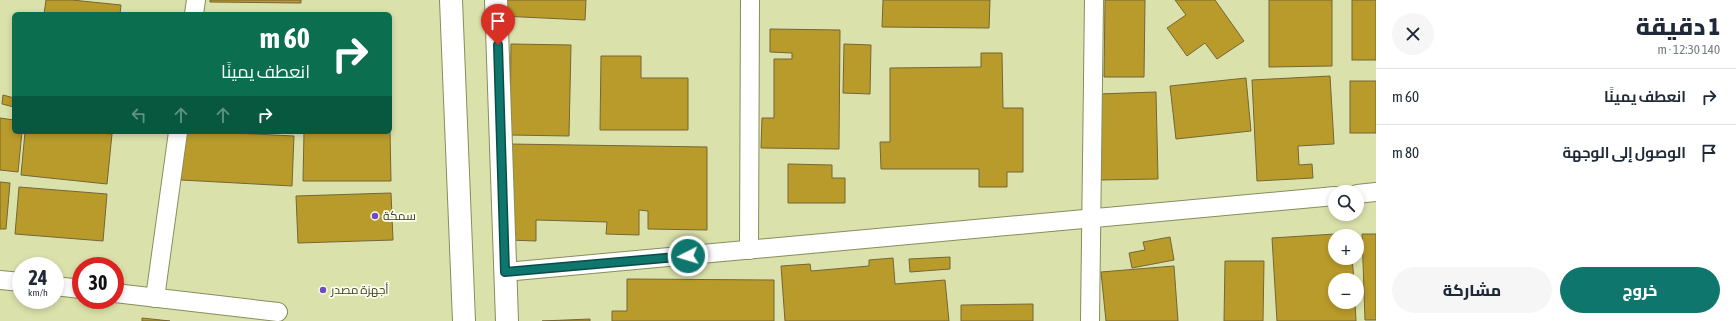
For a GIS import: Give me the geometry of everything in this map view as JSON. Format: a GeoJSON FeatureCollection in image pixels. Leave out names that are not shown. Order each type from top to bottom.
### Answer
{"type":"FeatureCollection","features":[{"type":"Feature","properties":{"kind":"main road"},"geometry":{"type":"LineString","coordinates":[[452,0],[464,321]]}},
{"type":"Feature","properties":{"kind":"main road"},"geometry":{"type":"LineString","coordinates":[[496,0],[507,321]]}},
{"type":"Feature","properties":{"kind":"street"},"geometry":{"type":"LineString","coordinates":[[194,12],[196,0]]}},
{"type":"Feature","properties":{"kind":"street"},"geometry":{"type":"LineString","coordinates":[[750,0],[750,250]]}},
{"type":"Feature","properties":{"kind":"street"},"geometry":{"type":"LineString","coordinates":[[1090,321],[1094,0]]}},
{"type":"Feature","properties":{"kind":"street"},"geometry":{"type":"LineString","coordinates":[[156,298],[178,134]]}},
{"type":"Feature","properties":{"kind":"street"},"geometry":{"type":"LineString","coordinates":[[1364,193],[1376,192]]}},
{"type":"Feature","properties":{"kind":"street"},"geometry":{"type":"LineString","coordinates":[[505,272],[1328,197]]}},
{"type":"Feature","properties":{"kind":"street"},"geometry":{"type":"LineString","coordinates":[[0,280],[12,281]]}},
{"type":"Feature","properties":{"kind":"street"},"geometry":{"type":"LineString","coordinates":[[124,294],[278,312]]}},
{"type":"Feature","properties":{"kind":"building"},"geometry":{"type":"Polygon","coordinates":[[[46,0],[72,0],[121,5],[120,12],[44,12],[46,0]]]}},
{"type":"Feature","properties":{"kind":"building"},"geometry":{"type":"Polygon","coordinates":[[[210,0],[301,0],[301,3],[210,2],[210,0]]]}},
{"type":"Feature","properties":{"kind":"building"},"geometry":{"type":"Polygon","coordinates":[[[501,0],[586,0],[585,20],[501,16],[501,0]]]}},
{"type":"Feature","properties":{"kind":"building"},"geometry":{"type":"Polygon","coordinates":[[[883,0],[990,0],[989,28],[882,27],[883,0]]]}},
{"type":"Feature","properties":{"kind":"building"},"geometry":{"type":"Polygon","coordinates":[[[1105,0],[1145,0],[1144,77],[1104,77],[1105,0]]]}},
{"type":"Feature","properties":{"kind":"building"},"geometry":{"type":"Polygon","coordinates":[[[1175,0],[1215,0],[1244,41],[1217,59],[1205,43],[1187,56],[1167,28],[1186,15],[1175,0]]]}},
{"type":"Feature","properties":{"kind":"building"},"geometry":{"type":"Polygon","coordinates":[[[1269,0],[1332,0],[1332,66],[1269,67],[1269,0]]]}},
{"type":"Feature","properties":{"kind":"building"},"geometry":{"type":"Polygon","coordinates":[[[1352,0],[1376,0],[1376,60],[1352,60],[1352,0]]]}},
{"type":"Feature","properties":{"kind":"building"},"geometry":{"type":"Polygon","coordinates":[[[770,29],[840,30],[839,149],[761,148],[762,118],[774,118],[774,59],[792,59],[792,53],[770,52],[770,29]]]}},
{"type":"Feature","properties":{"kind":"building"},"geometry":{"type":"Polygon","coordinates":[[[511,44],[571,45],[569,136],[510,135],[511,44]]]}},
{"type":"Feature","properties":{"kind":"building"},"geometry":{"type":"Polygon","coordinates":[[[844,44],[871,45],[870,94],[843,93],[844,44]]]}},
{"type":"Feature","properties":{"kind":"building"},"geometry":{"type":"Polygon","coordinates":[[[981,53],[1002,53],[1003,108],[1023,108],[1023,172],[1007,172],[1007,187],[979,187],[979,169],[881,169],[880,142],[890,142],[890,68],[981,67],[981,53]]]}},
{"type":"Feature","properties":{"kind":"building"},"geometry":{"type":"Polygon","coordinates":[[[601,56],[641,56],[641,78],[688,78],[688,130],[600,130],[601,56]]]}},
{"type":"Feature","properties":{"kind":"building"},"geometry":{"type":"Polygon","coordinates":[[[1330,76],[1334,144],[1298,146],[1299,165],[1312,164],[1313,178],[1257,181],[1252,80],[1330,76]]]}},
{"type":"Feature","properties":{"kind":"building"},"geometry":{"type":"Polygon","coordinates":[[[1246,78],[1251,131],[1176,139],[1170,86],[1246,78]]]}},
{"type":"Feature","properties":{"kind":"building"},"geometry":{"type":"Polygon","coordinates":[[[1350,81],[1376,81],[1376,133],[1350,133],[1350,81]]]}},
{"type":"Feature","properties":{"kind":"building"},"geometry":{"type":"Polygon","coordinates":[[[1156,92],[1158,179],[1100,180],[1098,94],[1156,92]]]}},
{"type":"Feature","properties":{"kind":"building"},"geometry":{"type":"Polygon","coordinates":[[[3,95],[12,97],[12,106],[2,104],[3,95]]]}},
{"type":"Feature","properties":{"kind":"building"},"geometry":{"type":"Polygon","coordinates":[[[0,118],[12,120],[12,134],[22,134],[18,172],[0,170],[0,118]]]}},
{"type":"Feature","properties":{"kind":"building"},"geometry":{"type":"Polygon","coordinates":[[[25,134],[112,134],[107,184],[21,175],[25,134]]]}},
{"type":"Feature","properties":{"kind":"building"},"geometry":{"type":"Polygon","coordinates":[[[184,134],[254,134],[294,136],[292,186],[181,180],[184,134]]]}},
{"type":"Feature","properties":{"kind":"building"},"geometry":{"type":"Polygon","coordinates":[[[304,134],[390,134],[391,181],[303,181],[304,134]]]}},
{"type":"Feature","properties":{"kind":"building"},"geometry":{"type":"Polygon","coordinates":[[[509,144],[707,147],[707,230],[648,229],[648,211],[639,210],[639,235],[606,234],[607,222],[536,220],[536,241],[508,240],[509,144]]]}},
{"type":"Feature","properties":{"kind":"building"},"geometry":{"type":"Polygon","coordinates":[[[788,164],[832,165],[832,178],[845,178],[845,203],[788,203],[788,164]]]}},
{"type":"Feature","properties":{"kind":"building"},"geometry":{"type":"Polygon","coordinates":[[[0,182],[10,183],[6,229],[0,229],[0,182]]]}},
{"type":"Feature","properties":{"kind":"building"},"geometry":{"type":"Polygon","coordinates":[[[19,187],[107,194],[103,241],[15,234],[19,187]]]}},
{"type":"Feature","properties":{"kind":"building"},"geometry":{"type":"Polygon","coordinates":[[[391,193],[393,240],[298,243],[296,196],[391,193]]]}},
{"type":"Feature","properties":{"kind":"building"},"geometry":{"type":"Polygon","coordinates":[[[1328,234],[1328,265],[1353,265],[1353,273],[1328,273],[1328,309],[1355,309],[1356,321],[1277,321],[1272,238],[1328,234]]]}},
{"type":"Feature","properties":{"kind":"building"},"geometry":{"type":"Polygon","coordinates":[[[1364,234],[1376,234],[1376,320],[1365,320],[1364,234]]]}},
{"type":"Feature","properties":{"kind":"building"},"geometry":{"type":"Polygon","coordinates":[[[1170,237],[1174,260],[1132,268],[1129,253],[1145,250],[1143,242],[1170,237]]]}},
{"type":"Feature","properties":{"kind":"building"},"geometry":{"type":"Polygon","coordinates":[[[950,257],[950,269],[910,272],[909,259],[950,257]]]}},
{"type":"Feature","properties":{"kind":"building"},"geometry":{"type":"Polygon","coordinates":[[[893,258],[895,284],[945,280],[949,321],[785,321],[781,266],[810,264],[811,271],[869,266],[869,260],[893,258]]]}},
{"type":"Feature","properties":{"kind":"building"},"geometry":{"type":"Polygon","coordinates":[[[1225,261],[1264,261],[1263,321],[1224,321],[1225,261]]]}},
{"type":"Feature","properties":{"kind":"building"},"geometry":{"type":"Polygon","coordinates":[[[1174,266],[1178,321],[1106,321],[1101,272],[1174,266]]]}},
{"type":"Feature","properties":{"kind":"building"},"geometry":{"type":"Polygon","coordinates":[[[627,279],[774,280],[774,321],[612,321],[612,311],[627,311],[627,279]]]}},
{"type":"Feature","properties":{"kind":"building"},"geometry":{"type":"Polygon","coordinates":[[[1033,304],[1033,321],[961,321],[961,305],[1033,304]]]}},
{"type":"Feature","properties":{"kind":"building"},"geometry":{"type":"Polygon","coordinates":[[[142,318],[170,321],[142,321],[142,318]]]}},
{"type":"Feature","properties":{"kind":"building"},"geometry":{"type":"Polygon","coordinates":[[[590,319],[590,321],[542,321],[590,319]]]}},
{"type":"Feature","properties":{"kind":"place","name":"سمكة"},"geometry":{"type":"Point","coordinates":[375,216]}},
{"type":"Feature","properties":{"kind":"place","name":"أجهزة مصدر"},"geometry":{"type":"Point","coordinates":[323,290]}},
{"type":"Feature","properties":{"kind":"route"},"geometry":{"type":"LineString","coordinates":[[498,45],[505,272],[688,256]]}}]}
